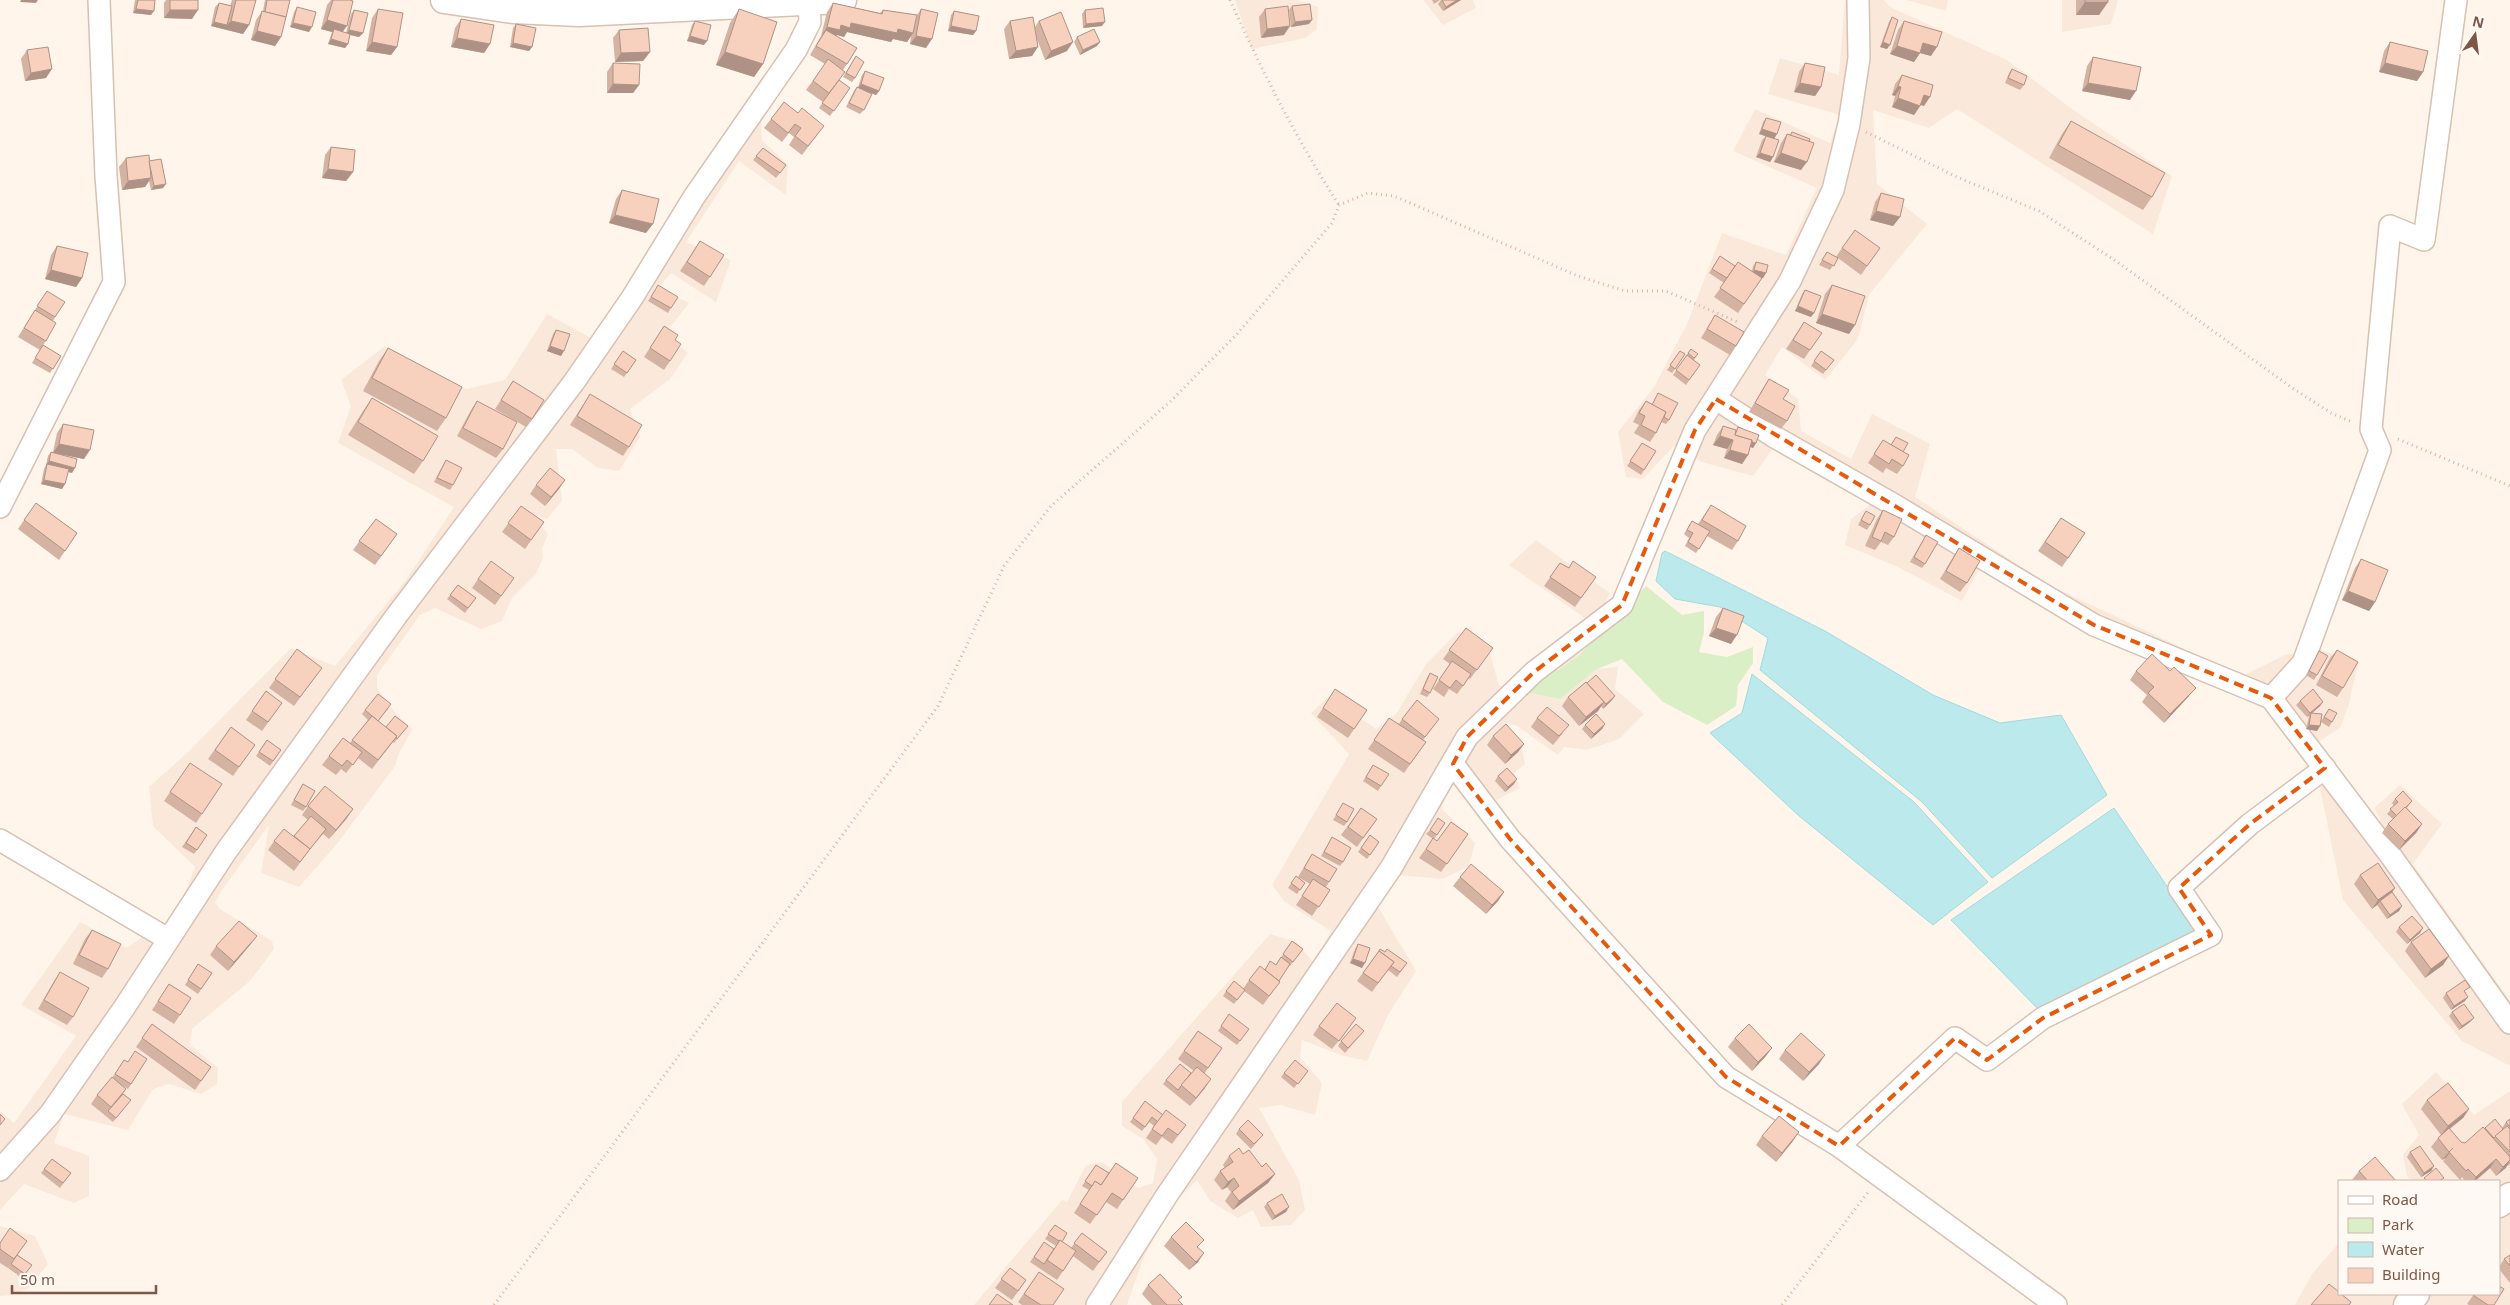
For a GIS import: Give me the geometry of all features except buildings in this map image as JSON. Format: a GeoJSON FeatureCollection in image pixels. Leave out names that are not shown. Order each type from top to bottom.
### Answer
{"type":"FeatureCollection","features":[{"type":"Feature","properties":{"kind":"street"},"geometry":{"type":"LineString","coordinates":[[0,507],[114,282],[106,176],[99,0]]}},
{"type":"Feature","properties":{"kind":"street"},"geometry":{"type":"LineString","coordinates":[[444,0],[513,10],[579,13],[843,0]]}},
{"type":"Feature","properties":{"kind":"street"},"geometry":{"type":"LineString","coordinates":[[1097,1305],[1167,1195],[1390,868],[1468,737],[1534,672],[1622,605],[1695,430],[1790,281],[1833,190],[1849,124],[1859,58],[1858,0]]}},
{"type":"Feature","properties":{"kind":"street"},"geometry":{"type":"LineString","coordinates":[[2271,698],[2303,662],[2380,450],[2371,429],[2390,226],[2424,240],[2456,0]]}},
{"type":"Feature","properties":{"kind":"street"},"geometry":{"type":"LineString","coordinates":[[0,1170],[50,1114],[124,1008],[236,837],[397,615],[563,397],[632,298],[694,197],[796,50],[810,22],[809,2]]}},
{"type":"Feature","properties":{"kind":"street"},"geometry":{"type":"LineString","coordinates":[[1716,399],[1773,436],[1912,516],[2094,625],[2271,698],[2391,856],[2510,1023]]}},
{"type":"Feature","properties":{"kind":"street"},"geometry":{"type":"LineString","coordinates":[[1453,764],[1510,839],[1726,1077],[1839,1146],[2056,1305]]}},
{"type":"Feature","properties":{"kind":"street"},"geometry":{"type":"LineString","coordinates":[[1839,1146],[1955,1038],[1987,1060],[2043,1018],[2210,936],[2179,888],[2250,824],[2325,768]]}},
{"type":"Feature","properties":{"kind":"street"},"geometry":{"type":"LineString","coordinates":[[0,840],[168,939]]}},
{"type":"Feature","properties":{"kind":"street"},"geometry":{"type":"LineString","coordinates":[[2407,1305],[2415,1295]]}},
{"type":"Feature","properties":{"kind":"path"},"geometry":{"type":"LineString","coordinates":[[1230,0],[1265,77],[1310,160],[1339,205]]}},
{"type":"Feature","properties":{"kind":"path"},"geometry":{"type":"LineString","coordinates":[[1849,124],[1959,178],[2039,211],[2113,259],[2290,387],[2331,413],[2510,486]]}},
{"type":"Feature","properties":{"kind":"path"},"geometry":{"type":"LineString","coordinates":[[494,1305],[938,706],[1004,566],[1051,506],[1171,401],[1237,334],[1332,223],[1339,205],[1368,193],[1394,196],[1578,276],[1625,291],[1666,291],[1760,330]]}},
{"type":"Feature","properties":{"kind":"path"},"geometry":{"type":"LineString","coordinates":[[1782,1305],[1880,1177]]}},
{"type":"Feature","properties":{"kind":"highlighted area"},"geometry":{"type":"Polygon","coordinates":[[[1716,399],[2094,625],[2271,698],[2325,768],[2250,824],[2179,888],[2211,935],[2043,1018],[1987,1060],[1955,1038],[1839,1146],[1726,1077],[1510,839],[1453,764],[1467,737],[1534,672],[1622,605],[1695,430],[1716,399]]]}},
{"type":"Feature","properties":{"kind":"shaded area"},"geometry":{"type":"Polygon","coordinates":[[[1235,0],[1297,0],[1318,7],[1317,29],[1305,38],[1252,49],[1235,0]]]}},
{"type":"Feature","properties":{"kind":"shaded area"},"geometry":{"type":"Polygon","coordinates":[[[1423,0],[1473,0],[1476,8],[1443,25],[1423,0]]]}},
{"type":"Feature","properties":{"kind":"shaded area"},"geometry":{"type":"Polygon","coordinates":[[[1845,0],[1884,0],[1890,7],[2007,60],[2072,109],[2172,176],[2153,234],[1957,109],[1929,128],[1873,110],[1877,184],[1927,224],[1869,295],[1858,339],[1825,380],[1782,347],[1765,375],[1798,399],[1801,431],[1851,459],[1872,414],[1930,444],[1915,497],[2049,585],[2242,676],[2285,655],[2319,649],[2358,664],[2349,704],[2340,728],[2318,742],[2377,824],[2381,820],[2374,808],[2400,785],[2442,824],[2413,864],[2510,1001],[2510,1066],[2462,1041],[2343,900],[2315,764],[2267,702],[1979,569],[1962,601],[1898,567],[1845,545],[1851,519],[1871,504],[1774,447],[1753,476],[1702,462],[1674,446],[1643,479],[1626,477],[1618,432],[1654,387],[1688,322],[1722,233],[1786,255],[1817,188],[1733,151],[1755,109],[1830,143],[1840,115],[1768,94],[1780,58],[1839,75],[1845,0]]]}},
{"type":"Feature","properties":{"kind":"shaded area"},"geometry":{"type":"Polygon","coordinates":[[[1907,0],[1948,0],[1946,11],[1907,0]]]}},
{"type":"Feature","properties":{"kind":"shaded area"},"geometry":{"type":"Polygon","coordinates":[[[2062,0],[2118,0],[2111,24],[2062,32],[2062,0]]]}},
{"type":"Feature","properties":{"kind":"shaded area"},"geometry":{"type":"Polygon","coordinates":[[[759,84],[762,140],[788,165],[786,195],[739,161],[686,242],[731,260],[716,302],[671,273],[658,288],[689,303],[665,334],[688,353],[670,379],[630,409],[640,437],[619,471],[598,468],[572,449],[556,449],[562,501],[547,519],[532,514],[548,534],[542,549],[543,558],[536,574],[512,598],[502,621],[481,629],[435,608],[420,615],[377,675],[377,688],[397,715],[413,729],[400,751],[395,766],[337,844],[299,887],[261,873],[269,825],[222,890],[215,903],[220,909],[272,941],[274,949],[250,981],[192,1029],[190,1045],[218,1068],[217,1084],[201,1094],[169,1084],[153,1089],[128,1130],[64,1114],[54,1143],[89,1156],[89,1196],[74,1203],[24,1184],[0,1210],[0,1111],[14,1123],[76,1036],[21,1005],[80,922],[127,948],[146,934],[171,928],[195,867],[153,826],[149,787],[186,754],[291,648],[335,666],[406,580],[454,507],[338,443],[351,406],[341,380],[385,346],[466,389],[505,380],[547,314],[591,338],[653,252],[697,171],[759,84]]]}},
{"type":"Feature","properties":{"kind":"shaded area"},"geometry":{"type":"Polygon","coordinates":[[[1536,540],[1610,593],[1577,657],[1526,692],[1559,699],[1597,669],[1618,667],[1615,689],[1644,714],[1619,739],[1587,750],[1564,747],[1558,755],[1517,726],[1505,722],[1522,748],[1525,764],[1514,773],[1520,788],[1494,801],[1449,783],[1442,809],[1475,843],[1469,866],[1443,879],[1396,875],[1377,905],[1416,971],[1388,1015],[1367,1061],[1341,1055],[1302,1040],[1300,1057],[1322,1083],[1315,1115],[1280,1105],[1259,1108],[1299,1180],[1305,1210],[1291,1225],[1261,1227],[1253,1210],[1238,1218],[1210,1201],[1197,1180],[1168,1209],[1142,1262],[1127,1305],[974,1305],[1062,1200],[1067,1202],[1086,1165],[1102,1162],[1138,1188],[1153,1183],[1157,1159],[1143,1139],[1122,1126],[1122,1102],[1270,934],[1296,942],[1314,963],[1331,931],[1285,902],[1272,885],[1349,754],[1311,713],[1329,696],[1376,729],[1396,714],[1426,664],[1459,631],[1490,654],[1499,685],[1512,691],[1567,646],[1585,618],[1509,565],[1536,540]]]}},
{"type":"Feature","properties":{"kind":"shaded area"},"geometry":{"type":"Polygon","coordinates":[[[2436,1072],[2474,1115],[2510,1091],[2510,1305],[2295,1305],[2312,1274],[2338,1244],[2338,1295],[2500,1295],[2500,1180],[2410,1180],[2407,1176],[2403,1155],[2419,1135],[2402,1104],[2436,1072]]]}},
{"type":"Feature","properties":{"kind":"shaded area"},"geometry":{"type":"Polygon","coordinates":[[[0,1226],[35,1236],[48,1264],[28,1289],[12,1295],[0,1296],[0,1226]]]}},
{"type":"Feature","properties":{"kind":"green space"},"geometry":{"type":"Polygon","coordinates":[[[1646,586],[1682,615],[1704,611],[1704,633],[1699,652],[1727,657],[1753,647],[1753,663],[1738,685],[1736,706],[1707,725],[1663,702],[1622,659],[1597,669],[1560,699],[1525,692],[1577,657],[1646,586]]]}},
{"type":"Feature","properties":{"kind":"water"},"geometry":{"type":"Polygon","coordinates":[[[1665,551],[1825,631],[1933,695],[2000,723],[2061,715],[2107,795],[1992,878],[1922,802],[1760,670],[1768,638],[1720,607],[1675,599],[1656,581],[1662,553],[1665,551]]]}},
{"type":"Feature","properties":{"kind":"water"},"geometry":{"type":"Polygon","coordinates":[[[1752,674],[1914,802],[1988,882],[1933,925],[1798,815],[1710,733],[1742,713],[1752,674]]]}},
{"type":"Feature","properties":{"kind":"water"},"geometry":{"type":"Polygon","coordinates":[[[2114,808],[2198,932],[2038,1009],[1951,920],[2114,808]]]}}]}
